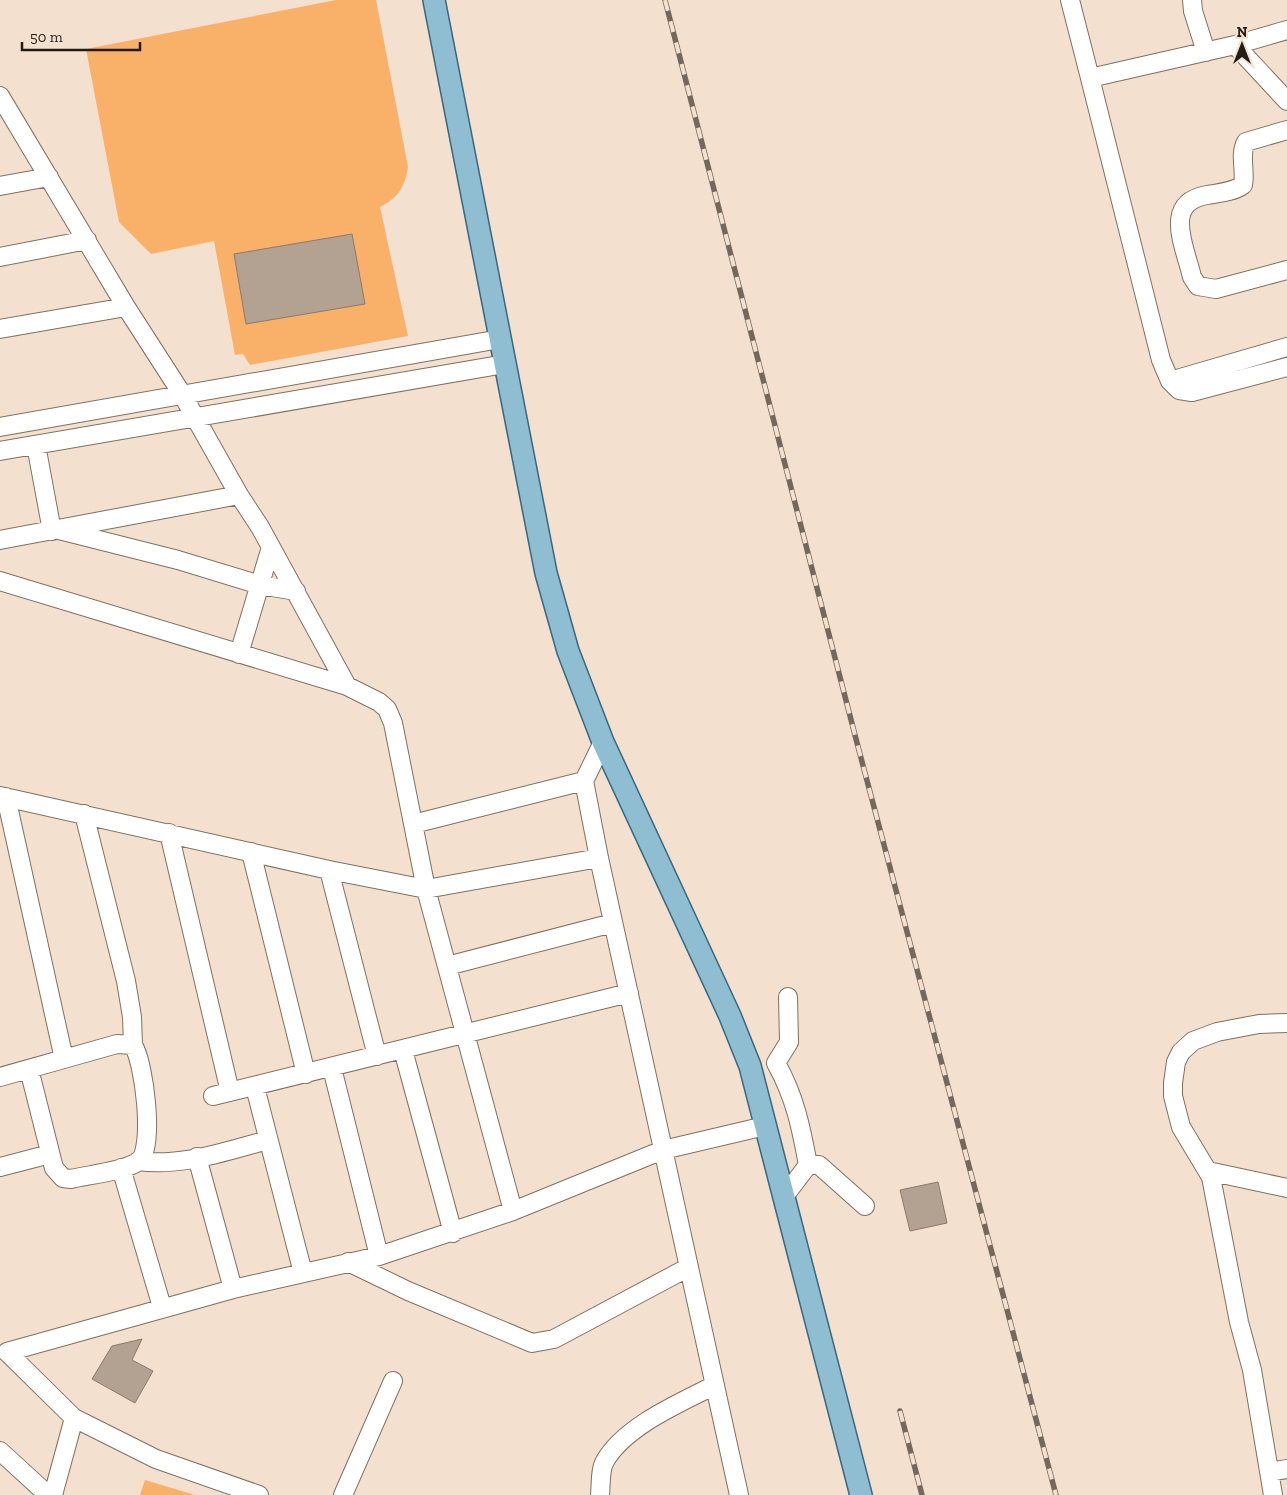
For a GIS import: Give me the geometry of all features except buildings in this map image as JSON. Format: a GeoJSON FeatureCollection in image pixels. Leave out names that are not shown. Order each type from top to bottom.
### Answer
{"type":"FeatureCollection","features":[{"type":"Feature","properties":{"kind":"main road"},"geometry":{"type":"LineString","coordinates":[[434,0],[546,573],[556,614],[568,651],[604,742],[730,1016],[750,1066],[861,1495]]}},
{"type":"Feature","properties":{"kind":"street"},"geometry":{"type":"LineString","coordinates":[[1070,0],[1154,334],[1170,381],[1179,390],[1192,392],[1287,367]]}},
{"type":"Feature","properties":{"kind":"street"},"geometry":{"type":"LineString","coordinates":[[1192,0],[1193,11],[1206,52]]}},
{"type":"Feature","properties":{"kind":"street"},"geometry":{"type":"LineString","coordinates":[[1090,78],[1235,45],[1287,30]]}},
{"type":"Feature","properties":{"kind":"street"},"geometry":{"type":"LineString","coordinates":[[1235,45],[1287,101]]}},
{"type":"Feature","properties":{"kind":"street"},"geometry":{"type":"LineString","coordinates":[[0,96],[6,117],[49,177],[126,307],[182,394],[296,591],[347,686]]}},
{"type":"Feature","properties":{"kind":"street"},"geometry":{"type":"LineString","coordinates":[[1287,130],[1246,142],[1243,154],[1245,172],[1243,185],[1237,189],[1194,197],[1184,205],[1179,216],[1192,277],[1198,286],[1216,289],[1287,270]]}},
{"type":"Feature","properties":{"kind":"street"},"geometry":{"type":"LineString","coordinates":[[0,186],[49,177]]}},
{"type":"Feature","properties":{"kind":"street"},"geometry":{"type":"LineString","coordinates":[[0,256],[87,240]]}},
{"type":"Feature","properties":{"kind":"street"},"geometry":{"type":"LineString","coordinates":[[0,329],[126,307]]}},
{"type":"Feature","properties":{"kind":"street"},"geometry":{"type":"LineString","coordinates":[[0,427],[500,339]]}},
{"type":"Feature","properties":{"kind":"street"},"geometry":{"type":"LineString","coordinates":[[1170,381],[1287,347]]}},
{"type":"Feature","properties":{"kind":"street"},"geometry":{"type":"LineString","coordinates":[[0,451],[505,364]]}},
{"type":"Feature","properties":{"kind":"street"},"geometry":{"type":"LineString","coordinates":[[36,445],[55,531]]}},
{"type":"Feature","properties":{"kind":"street"},"geometry":{"type":"LineString","coordinates":[[0,540],[239,495]]}},
{"type":"Feature","properties":{"kind":"street"},"geometry":{"type":"LineString","coordinates":[[55,531],[178,560],[260,585],[296,591]]}},
{"type":"Feature","properties":{"kind":"street"},"geometry":{"type":"LineString","coordinates":[[239,654],[271,547]]}},
{"type":"Feature","properties":{"kind":"street"},"geometry":{"type":"LineString","coordinates":[[0,581],[347,686],[379,702],[387,709],[399,747],[426,889],[513,1211]]}},
{"type":"Feature","properties":{"kind":"street"},"geometry":{"type":"LineString","coordinates":[[604,742],[584,781],[628,994],[739,1495]]}},
{"type":"Feature","properties":{"kind":"street"},"geometry":{"type":"LineString","coordinates":[[413,824],[584,781]]}},
{"type":"Feature","properties":{"kind":"street"},"geometry":{"type":"LineString","coordinates":[[64,1059],[3,797],[329,870],[426,889],[599,858]]}},
{"type":"Feature","properties":{"kind":"street"},"geometry":{"type":"LineString","coordinates":[[29,1069],[54,1168],[64,1178],[71,1179],[121,1168],[138,1161],[144,1154],[148,1131],[141,1064],[133,1045],[132,1017],[126,981],[84,814]]}},
{"type":"Feature","properties":{"kind":"street"},"geometry":{"type":"LineString","coordinates":[[169,833],[222,1094],[628,994]]}},
{"type":"Feature","properties":{"kind":"street"},"geometry":{"type":"LineString","coordinates":[[251,852],[306,1074]]}},
{"type":"Feature","properties":{"kind":"street"},"geometry":{"type":"LineString","coordinates":[[329,870],[377,1056]]}},
{"type":"Feature","properties":{"kind":"street"},"geometry":{"type":"LineString","coordinates":[[446,966],[613,922]]}},
{"type":"Feature","properties":{"kind":"street"},"geometry":{"type":"LineString","coordinates":[[776,1063],[789,1042],[788,997]]}},
{"type":"Feature","properties":{"kind":"street"},"geometry":{"type":"LineString","coordinates":[[1273,1495],[1252,1370],[1239,1322],[1215,1195],[1208,1171],[1181,1126],[1173,1096],[1176,1062],[1181,1052],[1193,1041],[1218,1032],[1258,1024],[1287,1023]]}},
{"type":"Feature","properties":{"kind":"street"},"geometry":{"type":"LineString","coordinates":[[0,1077],[117,1044],[133,1045]]}},
{"type":"Feature","properties":{"kind":"street"},"geometry":{"type":"LineString","coordinates":[[403,1050],[453,1233]]}},
{"type":"Feature","properties":{"kind":"street"},"geometry":{"type":"LineString","coordinates":[[750,1066],[776,1063]]}},
{"type":"Feature","properties":{"kind":"street"},"geometry":{"type":"LineString","coordinates":[[776,1063],[790,1087],[797,1107],[808,1165],[783,1198]]}},
{"type":"Feature","properties":{"kind":"street"},"geometry":{"type":"LineString","coordinates":[[332,1068],[379,1256]]}},
{"type":"Feature","properties":{"kind":"street"},"geometry":{"type":"LineString","coordinates":[[255,1087],[303,1273]]}},
{"type":"Feature","properties":{"kind":"street"},"geometry":{"type":"LineString","coordinates":[[4,1349],[233,1289],[379,1256],[453,1233],[513,1211],[663,1150],[765,1126]]}},
{"type":"Feature","properties":{"kind":"street"},"geometry":{"type":"LineString","coordinates":[[138,1161],[156,1164],[197,1158],[268,1140]]}},
{"type":"Feature","properties":{"kind":"street"},"geometry":{"type":"LineString","coordinates":[[0,1167],[50,1154]]}},
{"type":"Feature","properties":{"kind":"street"},"geometry":{"type":"LineString","coordinates":[[197,1158],[233,1289]]}},
{"type":"Feature","properties":{"kind":"street"},"geometry":{"type":"LineString","coordinates":[[808,1165],[819,1165],[865,1206]]}},
{"type":"Feature","properties":{"kind":"street"},"geometry":{"type":"LineString","coordinates":[[121,1168],[162,1308]]}},
{"type":"Feature","properties":{"kind":"street"},"geometry":{"type":"LineString","coordinates":[[1208,1171],[1287,1188]]}},
{"type":"Feature","properties":{"kind":"street"},"geometry":{"type":"LineString","coordinates":[[348,1262],[408,1291],[532,1343],[554,1339],[689,1268]]}},
{"type":"Feature","properties":{"kind":"street"},"geometry":{"type":"LineString","coordinates":[[4,1349],[74,1418],[156,1459],[259,1495]]}},
{"type":"Feature","properties":{"kind":"street"},"geometry":{"type":"LineString","coordinates":[[343,1495],[393,1381]]}},
{"type":"Feature","properties":{"kind":"street"},"geometry":{"type":"LineString","coordinates":[[600,1495],[603,1462],[617,1445],[649,1420],[715,1385]]}},
{"type":"Feature","properties":{"kind":"street"},"geometry":{"type":"LineString","coordinates":[[53,1495],[74,1418]]}},
{"type":"Feature","properties":{"kind":"street"},"geometry":{"type":"LineString","coordinates":[[0,1451],[48,1495]]}},
{"type":"Feature","properties":{"kind":"street"},"geometry":{"type":"LineString","coordinates":[[1269,1472],[1287,1470]]}},
{"type":"Feature","properties":{"kind":"shaded area"},"geometry":{"type":"Polygon","coordinates":[[[336,0],[376,0],[408,167],[400,191],[392,200],[380,207],[408,336],[250,365],[243,354],[235,355],[214,241],[151,254],[119,222],[86,49],[336,0]]]}},
{"type":"Feature","properties":{"kind":"shaded area"},"geometry":{"type":"Polygon","coordinates":[[[145,1480],[195,1495],[140,1495],[145,1480]]]}},
{"type":"Feature","properties":{"kind":"railway"},"geometry":{"type":"LineString","coordinates":[[665,0],[856,739],[1056,1495]]}},
{"type":"Feature","properties":{"kind":"railway"},"geometry":{"type":"LineString","coordinates":[[900,1411],[922,1495]]}}]}
